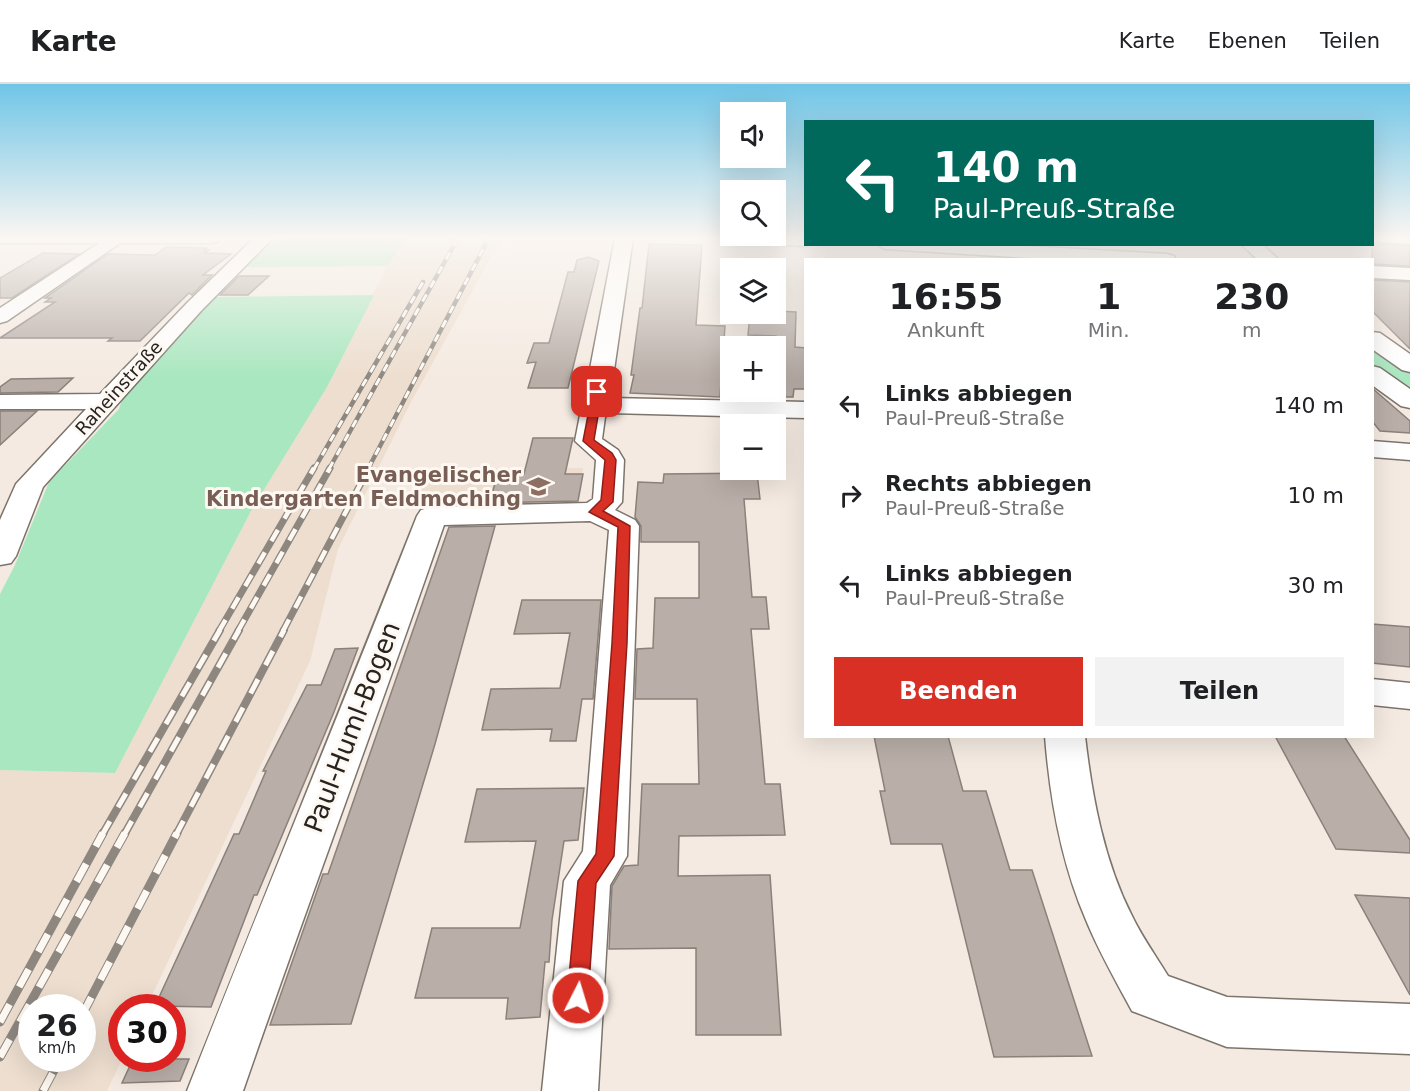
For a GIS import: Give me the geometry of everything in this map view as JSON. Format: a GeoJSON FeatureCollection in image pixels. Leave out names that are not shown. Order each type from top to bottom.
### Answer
{"type":"FeatureCollection","features":[{"type":"Feature","properties":{"kind":"street"},"geometry":{"type":"LineString","coordinates":[[0,317],[48,285]]}},
{"type":"Feature","properties":{"kind":"street","name":"Raheinstraße"},"geometry":{"type":"LineString","coordinates":[[0,556],[30,484],[217,285]]}},
{"type":"Feature","properties":{"kind":"street"},"geometry":{"type":"LineString","coordinates":[[616,285],[597,395],[598,402],[604,405],[804,410]]}},
{"type":"Feature","properties":{"kind":"street"},"geometry":{"type":"LineString","coordinates":[[1374,339],[1410,365]]}},
{"type":"Feature","properties":{"kind":"street"},"geometry":{"type":"LineString","coordinates":[[1374,374],[1410,401]]}},
{"type":"Feature","properties":{"kind":"street"},"geometry":{"type":"LineString","coordinates":[[0,402],[109,401]]}},
{"type":"Feature","properties":{"kind":"street"},"geometry":{"type":"LineString","coordinates":[[570,1091],[587,881],[605,856],[620,643],[624,526],[595,512],[607,502],[610,460],[588,441],[593,415],[604,405]]}},
{"type":"Feature","properties":{"kind":"street"},"geometry":{"type":"LineString","coordinates":[[1374,449],[1410,452]]}},
{"type":"Feature","properties":{"kind":"street","name":"Paul-Huml-Bogen"},"geometry":{"type":"LineString","coordinates":[[215,1091],[296,871],[387,639],[432,516],[595,512]]}},
{"type":"Feature","properties":{"kind":"street"},"geometry":{"type":"LineString","coordinates":[[1374,692],[1410,696]]}},
{"type":"Feature","properties":{"kind":"street"},"geometry":{"type":"LineString","coordinates":[[1065,738],[1068,775],[1086,855],[1106,914],[1150,994],[1227,1022],[1410,1029]]}},
{"type":"Feature","properties":{"kind":"shaded area"},"geometry":{"type":"Polygon","coordinates":[[[378,285],[476,285],[412,400],[338,549],[310,661],[153,994],[108,994],[108,1072],[116,1072],[107,1091],[0,1091],[0,770],[115,773],[251,511],[327,387],[378,285]]]}},
{"type":"Feature","properties":{"kind":"shaded area"},"geometry":{"type":"Polygon","coordinates":[[[583,468],[578,502],[573,507],[441,508],[445,498],[418,497],[430,469],[583,468]]]}},
{"type":"Feature","properties":{"kind":"green space"},"geometry":{"type":"Polygon","coordinates":[[[374,295],[327,387],[251,511],[115,773],[0,770],[0,594],[15,565],[49,482],[119,409],[124,396],[144,368],[206,308],[206,302],[211,297],[374,295]]]}},
{"type":"Feature","properties":{"kind":"green space"},"geometry":{"type":"Polygon","coordinates":[[[1374,344],[1410,370],[1410,396],[1374,368],[1374,344]]]}},
{"type":"Feature","properties":{"kind":"building"},"geometry":{"type":"Polygon","coordinates":[[[0,285],[32,285],[12,298],[0,298],[0,285]]]}},
{"type":"Feature","properties":{"kind":"building"},"geometry":{"type":"Polygon","coordinates":[[[64,285],[202,285],[192,295],[189,293],[140,341],[108,341],[112,338],[0,338],[55,302],[45,302],[51,298],[45,298],[64,285]]]}},
{"type":"Feature","properties":{"kind":"building"},"geometry":{"type":"Polygon","coordinates":[[[230,285],[259,285],[248,295],[220,295],[230,285]]]}},
{"type":"Feature","properties":{"kind":"building"},"geometry":{"type":"Polygon","coordinates":[[[565,285],[593,285],[568,388],[528,388],[536,362],[527,363],[534,343],[549,343],[565,285]]]}},
{"type":"Feature","properties":{"kind":"building"},"geometry":{"type":"Polygon","coordinates":[[[645,285],[699,285],[696,325],[725,326],[724,336],[720,336],[720,397],[630,393],[634,375],[631,375],[640,308],[642,308],[645,285]]]}},
{"type":"Feature","properties":{"kind":"building"},"geometry":{"type":"Polygon","coordinates":[[[1374,285],[1410,285],[1410,349],[1374,313],[1374,285]]]}},
{"type":"Feature","properties":{"kind":"building"},"geometry":{"type":"Polygon","coordinates":[[[786,312],[796,312],[795,347],[804,348],[804,389],[794,389],[793,397],[786,397],[786,336],[748,335],[749,324],[786,324],[786,312]]]}},
{"type":"Feature","properties":{"kind":"building"},"geometry":{"type":"Polygon","coordinates":[[[73,378],[58,392],[0,393],[0,387],[11,379],[73,378]]]}},
{"type":"Feature","properties":{"kind":"building"},"geometry":{"type":"Polygon","coordinates":[[[1374,390],[1410,421],[1410,433],[1380,431],[1374,424],[1374,390]]]}},
{"type":"Feature","properties":{"kind":"building"},"geometry":{"type":"Polygon","coordinates":[[[0,411],[37,411],[0,445],[0,411]]]}},
{"type":"Feature","properties":{"kind":"building"},"geometry":{"type":"Polygon","coordinates":[[[533,438],[573,438],[565,474],[583,474],[578,501],[489,503],[498,474],[524,474],[533,438]]]}},
{"type":"Feature","properties":{"kind":"building"},"geometry":{"type":"Polygon","coordinates":[[[720,473],[720,480],[758,480],[760,499],[744,499],[752,597],[766,597],[769,629],[751,629],[765,784],[780,784],[785,835],[679,836],[678,876],[770,875],[781,1035],[696,1035],[696,948],[609,949],[612,886],[624,866],[638,865],[642,784],[699,784],[697,699],[635,699],[637,649],[653,648],[655,598],[699,598],[699,542],[641,542],[641,526],[635,517],[638,482],[663,483],[664,474],[720,473]]]}},
{"type":"Feature","properties":{"kind":"building"},"geometry":{"type":"Polygon","coordinates":[[[495,526],[435,744],[351,1024],[270,1025],[323,874],[328,874],[449,527],[495,526]]]}},
{"type":"Feature","properties":{"kind":"building"},"geometry":{"type":"Polygon","coordinates":[[[522,600],[601,600],[593,699],[582,699],[576,741],[550,741],[552,729],[482,730],[491,689],[560,688],[570,633],[514,634],[522,600]]]}},
{"type":"Feature","properties":{"kind":"building"},"geometry":{"type":"Polygon","coordinates":[[[1374,624],[1410,627],[1410,667],[1374,663],[1374,624]]]}},
{"type":"Feature","properties":{"kind":"building"},"geometry":{"type":"Polygon","coordinates":[[[358,648],[334,712],[257,895],[254,895],[211,1007],[186,1007],[186,994],[161,994],[234,834],[239,834],[266,771],[263,771],[307,685],[321,685],[335,649],[358,648]]]}},
{"type":"Feature","properties":{"kind":"building"},"geometry":{"type":"Polygon","coordinates":[[[874,738],[949,738],[963,791],[986,791],[1010,870],[1032,870],[1092,1056],[994,1057],[942,844],[891,844],[880,791],[885,791],[874,738]]]}},
{"type":"Feature","properties":{"kind":"building"},"geometry":{"type":"Polygon","coordinates":[[[1276,738],[1345,738],[1410,840],[1410,853],[1336,849],[1276,738]]]}},
{"type":"Feature","properties":{"kind":"building"},"geometry":{"type":"Polygon","coordinates":[[[584,788],[578,840],[564,841],[552,920],[549,962],[545,962],[540,1017],[506,1019],[508,998],[415,998],[432,928],[520,928],[536,841],[465,842],[477,789],[584,788]]]}},
{"type":"Feature","properties":{"kind":"building"},"geometry":{"type":"Polygon","coordinates":[[[1355,895],[1410,898],[1410,995],[1355,895]]]}},
{"type":"Feature","properties":{"kind":"building"},"geometry":{"type":"Polygon","coordinates":[[[127,1072],[184,1072],[180,1081],[122,1083],[127,1072]]]}},
{"type":"Feature","properties":{"kind":"railway"},"geometry":{"type":"LineString","coordinates":[[314,469],[421,285]]}},
{"type":"Feature","properties":{"kind":"railway"},"geometry":{"type":"LineString","coordinates":[[329,469],[432,285]]}},
{"type":"Feature","properties":{"kind":"railway"},"geometry":{"type":"LineString","coordinates":[[368,469],[464,285]]}},
{"type":"Feature","properties":{"kind":"railway"},"geometry":{"type":"LineString","coordinates":[[219,631],[314,468]]}},
{"type":"Feature","properties":{"kind":"railway"},"geometry":{"type":"LineString","coordinates":[[238,631],[330,468]]}},
{"type":"Feature","properties":{"kind":"railway"},"geometry":{"type":"LineString","coordinates":[[283,631],[369,468]]}},
{"type":"Feature","properties":{"kind":"railway"},"geometry":{"type":"LineString","coordinates":[[102,835],[220,630]]}},
{"type":"Feature","properties":{"kind":"railway"},"geometry":{"type":"LineString","coordinates":[[124,835],[239,630]]}},
{"type":"Feature","properties":{"kind":"railway"},"geometry":{"type":"LineString","coordinates":[[176,835],[284,630]]}},
{"type":"Feature","properties":{"kind":"railway"},"geometry":{"type":"LineString","coordinates":[[0,1022],[103,833]]}},
{"type":"Feature","properties":{"kind":"railway"},"geometry":{"type":"LineString","coordinates":[[0,1057],[125,833]]}},
{"type":"Feature","properties":{"kind":"railway"},"geometry":{"type":"LineString","coordinates":[[93,994],[177,833]]}},
{"type":"Feature","properties":{"kind":"railway"},"geometry":{"type":"LineString","coordinates":[[43,1091],[53,1072]]}},
{"type":"Feature","properties":{"kind":"place","name":"Evangelischer Kindergarten Feldmoching"},"geometry":{"type":"Point","coordinates":[539,487]}},
{"type":"Feature","properties":{"kind":"route"},"geometry":{"type":"LineString","coordinates":[[578,998],[587,881],[605,856],[620,643],[624,526],[595,512],[607,502],[610,460],[588,441],[593,415],[604,405],[598,402],[597,392]]}}]}
